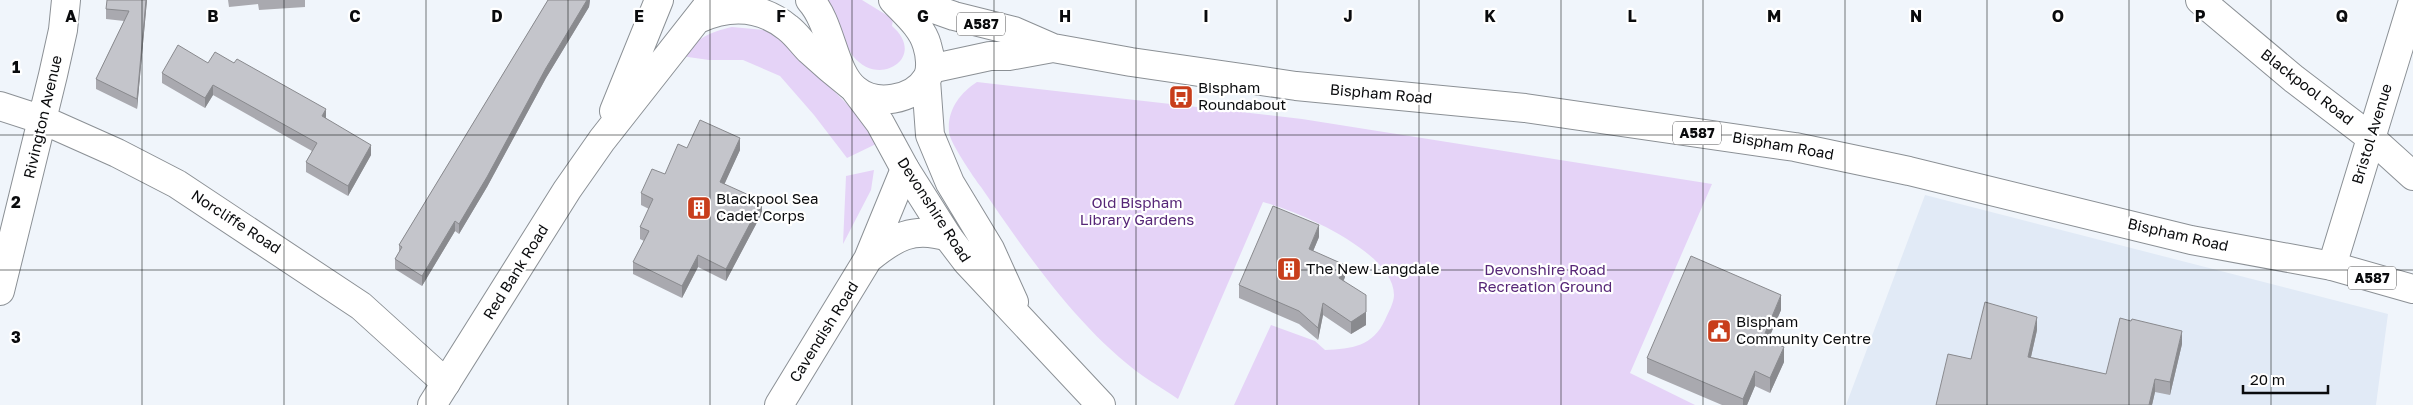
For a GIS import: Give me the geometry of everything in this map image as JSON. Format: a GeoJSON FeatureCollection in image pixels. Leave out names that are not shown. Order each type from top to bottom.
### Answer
{"type":"FeatureCollection","features":[{"type":"Feature","properties":{"kind":"main road","name":"Rivington Avenue"},"geometry":{"type":"LineString","coordinates":[[0,291],[43,120],[63,30],[66,0]]}},
{"type":"Feature","properties":{"kind":"main road","name":"Red Bank Road"},"geometry":{"type":"LineString","coordinates":[[602,140],[659,0]]}},
{"type":"Feature","properties":{"kind":"main road"},"geometry":{"type":"LineString","coordinates":[[810,0],[824,21],[838,62],[853,88]]}},
{"type":"Feature","properties":{"kind":"main road","name":"Devonshire Road"},"geometry":{"type":"LineString","coordinates":[[893,0],[922,34],[927,45],[930,135],[950,183],[990,249],[1022,322]]}},
{"type":"Feature","properties":{"kind":"main road","name":"Bispham Road"},"geometry":{"type":"LineString","coordinates":[[909,0],[954,16],[1014,31],[1053,48],[1140,64],[1296,86],[1525,108],[1795,147],[1909,171],[2191,240],[2332,266],[2413,289]]}},
{"type":"Feature","properties":{"kind":"main road","name":"Blackpool Road"},"geometry":{"type":"LineString","coordinates":[[2200,0],[2294,78],[2370,137],[2413,176]]}},
{"type":"Feature","properties":{"kind":"main road","name":"Bristol Avenue"},"geometry":{"type":"LineString","coordinates":[[2332,266],[2413,1]]}},
{"type":"Feature","properties":{"kind":"main road"},"geometry":{"type":"LineString","coordinates":[[705,10],[747,9],[760,12],[789,29],[808,49],[853,88]]}},
{"type":"Feature","properties":{"kind":"main road","name":"Red Bank Road"},"geometry":{"type":"LineString","coordinates":[[439,394],[567,190],[602,140],[705,10]]}},
{"type":"Feature","properties":{"kind":"main road","name":"Bispham Road"},"geometry":{"type":"LineString","coordinates":[[928,74],[990,56],[1009,56],[1053,48]]}},
{"type":"Feature","properties":{"kind":"main road","name":"A587"},"geometry":{"type":"LineString","coordinates":[[853,88],[869,98],[891,100],[904,95],[928,74]]}},
{"type":"Feature","properties":{"kind":"main road","name":"Devonshire Road"},"geometry":{"type":"LineString","coordinates":[[853,88],[880,123],[905,169],[948,237],[967,262],[1101,405]]}},
{"type":"Feature","properties":{"kind":"main road","name":"Norcliffe Road"},"geometry":{"type":"LineString","coordinates":[[0,106],[43,120],[160,175],[225,214],[361,306],[439,394]]}},
{"type":"Feature","properties":{"kind":"main road","name":"Cavendish Road"},"geometry":{"type":"LineString","coordinates":[[779,405],[868,259],[905,169]]}},
{"type":"Feature","properties":{"kind":"main road","name":"Cavendish Road"},"geometry":{"type":"LineString","coordinates":[[868,259],[888,243],[904,235],[920,232],[948,237]]}},
{"type":"Feature","properties":{"kind":"shaded area"},"geometry":{"type":"Polygon","coordinates":[[[1925,195],[2388,314],[2376,405],[1846,405],[1925,195]]]}},
{"type":"Feature","properties":{"kind":"green space"},"geometry":{"type":"Polygon","coordinates":[[[827,0],[862,0],[893,19],[892,26],[902,38],[905,48],[902,58],[896,65],[886,69],[875,70],[864,65],[853,56],[845,44],[827,0]]]}},
{"type":"Feature","properties":{"kind":"green space"},"geometry":{"type":"Polygon","coordinates":[[[732,27],[774,31],[865,122],[876,144],[847,158],[814,115],[780,76],[743,60],[709,60],[681,56],[704,37],[732,27]]]}},
{"type":"Feature","properties":{"kind":"green space"},"geometry":{"type":"Polygon","coordinates":[[[977,82],[1302,119],[1712,184],[1630,373],[1695,405],[1234,405],[1271,325],[1315,341],[1325,350],[1344,349],[1368,341],[1374,336],[1385,320],[1394,298],[1390,279],[1362,249],[1320,224],[1263,202],[1178,399],[1143,376],[1119,357],[1075,313],[1054,289],[962,160],[950,137],[950,116],[960,97],[977,82]]]}},
{"type":"Feature","properties":{"kind":"green space"},"geometry":{"type":"Polygon","coordinates":[[[874,170],[871,190],[843,244],[846,176],[874,170]]]}},
{"type":"Feature","properties":{"kind":"building"},"geometry":{"type":"Polygon","coordinates":[[[107,0],[146,0],[137,99],[96,79],[129,11],[106,9],[107,0]]]}},
{"type":"Feature","properties":{"kind":"building"},"geometry":{"type":"Polygon","coordinates":[[[548,0],[587,0],[546,68],[487,177],[459,224],[455,221],[422,276],[395,259],[402,247],[399,245],[548,0]]]}},
{"type":"Feature","properties":{"kind":"building"},"geometry":{"type":"Polygon","coordinates":[[[178,45],[208,63],[215,52],[234,63],[237,59],[326,109],[322,116],[371,145],[348,186],[306,162],[317,143],[213,85],[205,98],[162,73],[178,45]]]}},
{"type":"Feature","properties":{"kind":"building","name":"Blackpool Sea Cadet Corps"},"geometry":{"type":"Polygon","coordinates":[[[700,120],[740,138],[720,182],[762,201],[726,269],[698,255],[682,286],[633,262],[649,231],[640,227],[653,199],[641,193],[652,169],[665,174],[678,144],[687,148],[700,120]]]}},
{"type":"Feature","properties":{"kind":"building","name":"The New Langdale"},"geometry":{"type":"Polygon","coordinates":[[[1273,206],[1319,225],[1309,249],[1345,265],[1339,278],[1366,295],[1366,312],[1351,322],[1323,303],[1318,328],[1299,311],[1239,285],[1273,206]]]}},
{"type":"Feature","properties":{"kind":"building","name":"Bispham Community Centre"},"geometry":{"type":"Polygon","coordinates":[[[1691,256],[1781,295],[1763,338],[1784,347],[1770,378],[1755,371],[1743,399],[1647,358],[1691,256]]]}},
{"type":"Feature","properties":{"kind":"building"},"geometry":{"type":"Polygon","coordinates":[[[1985,302],[2037,317],[2028,357],[2106,374],[2120,318],[2182,331],[2170,382],[2155,379],[2149,405],[1936,405],[1948,354],[1971,359],[1985,302]]]}},
{"type":"Feature","properties":{"kind":"place","name":"Bispham Roundabout"},"geometry":{"type":"Point","coordinates":[1181,97]}},
{"type":"Feature","properties":{"kind":"place","name":"Blackpool Sea Cadet Corps"},"geometry":{"type":"Point","coordinates":[699,208]}},
{"type":"Feature","properties":{"kind":"place","name":"The New Langdale"},"geometry":{"type":"Point","coordinates":[1289,269]}},
{"type":"Feature","properties":{"kind":"place","name":"Bispham Community Centre"},"geometry":{"type":"Point","coordinates":[1719,331]}},
{"type":"Feature","properties":{"kind":"park label","name":"Old Bispham Library Gardens"},"geometry":{"type":"Point","coordinates":[1137,212]}},
{"type":"Feature","properties":{"kind":"park label","name":"Devonshire Road Recreation Ground"},"geometry":{"type":"Point","coordinates":[1545,278]}}]}
